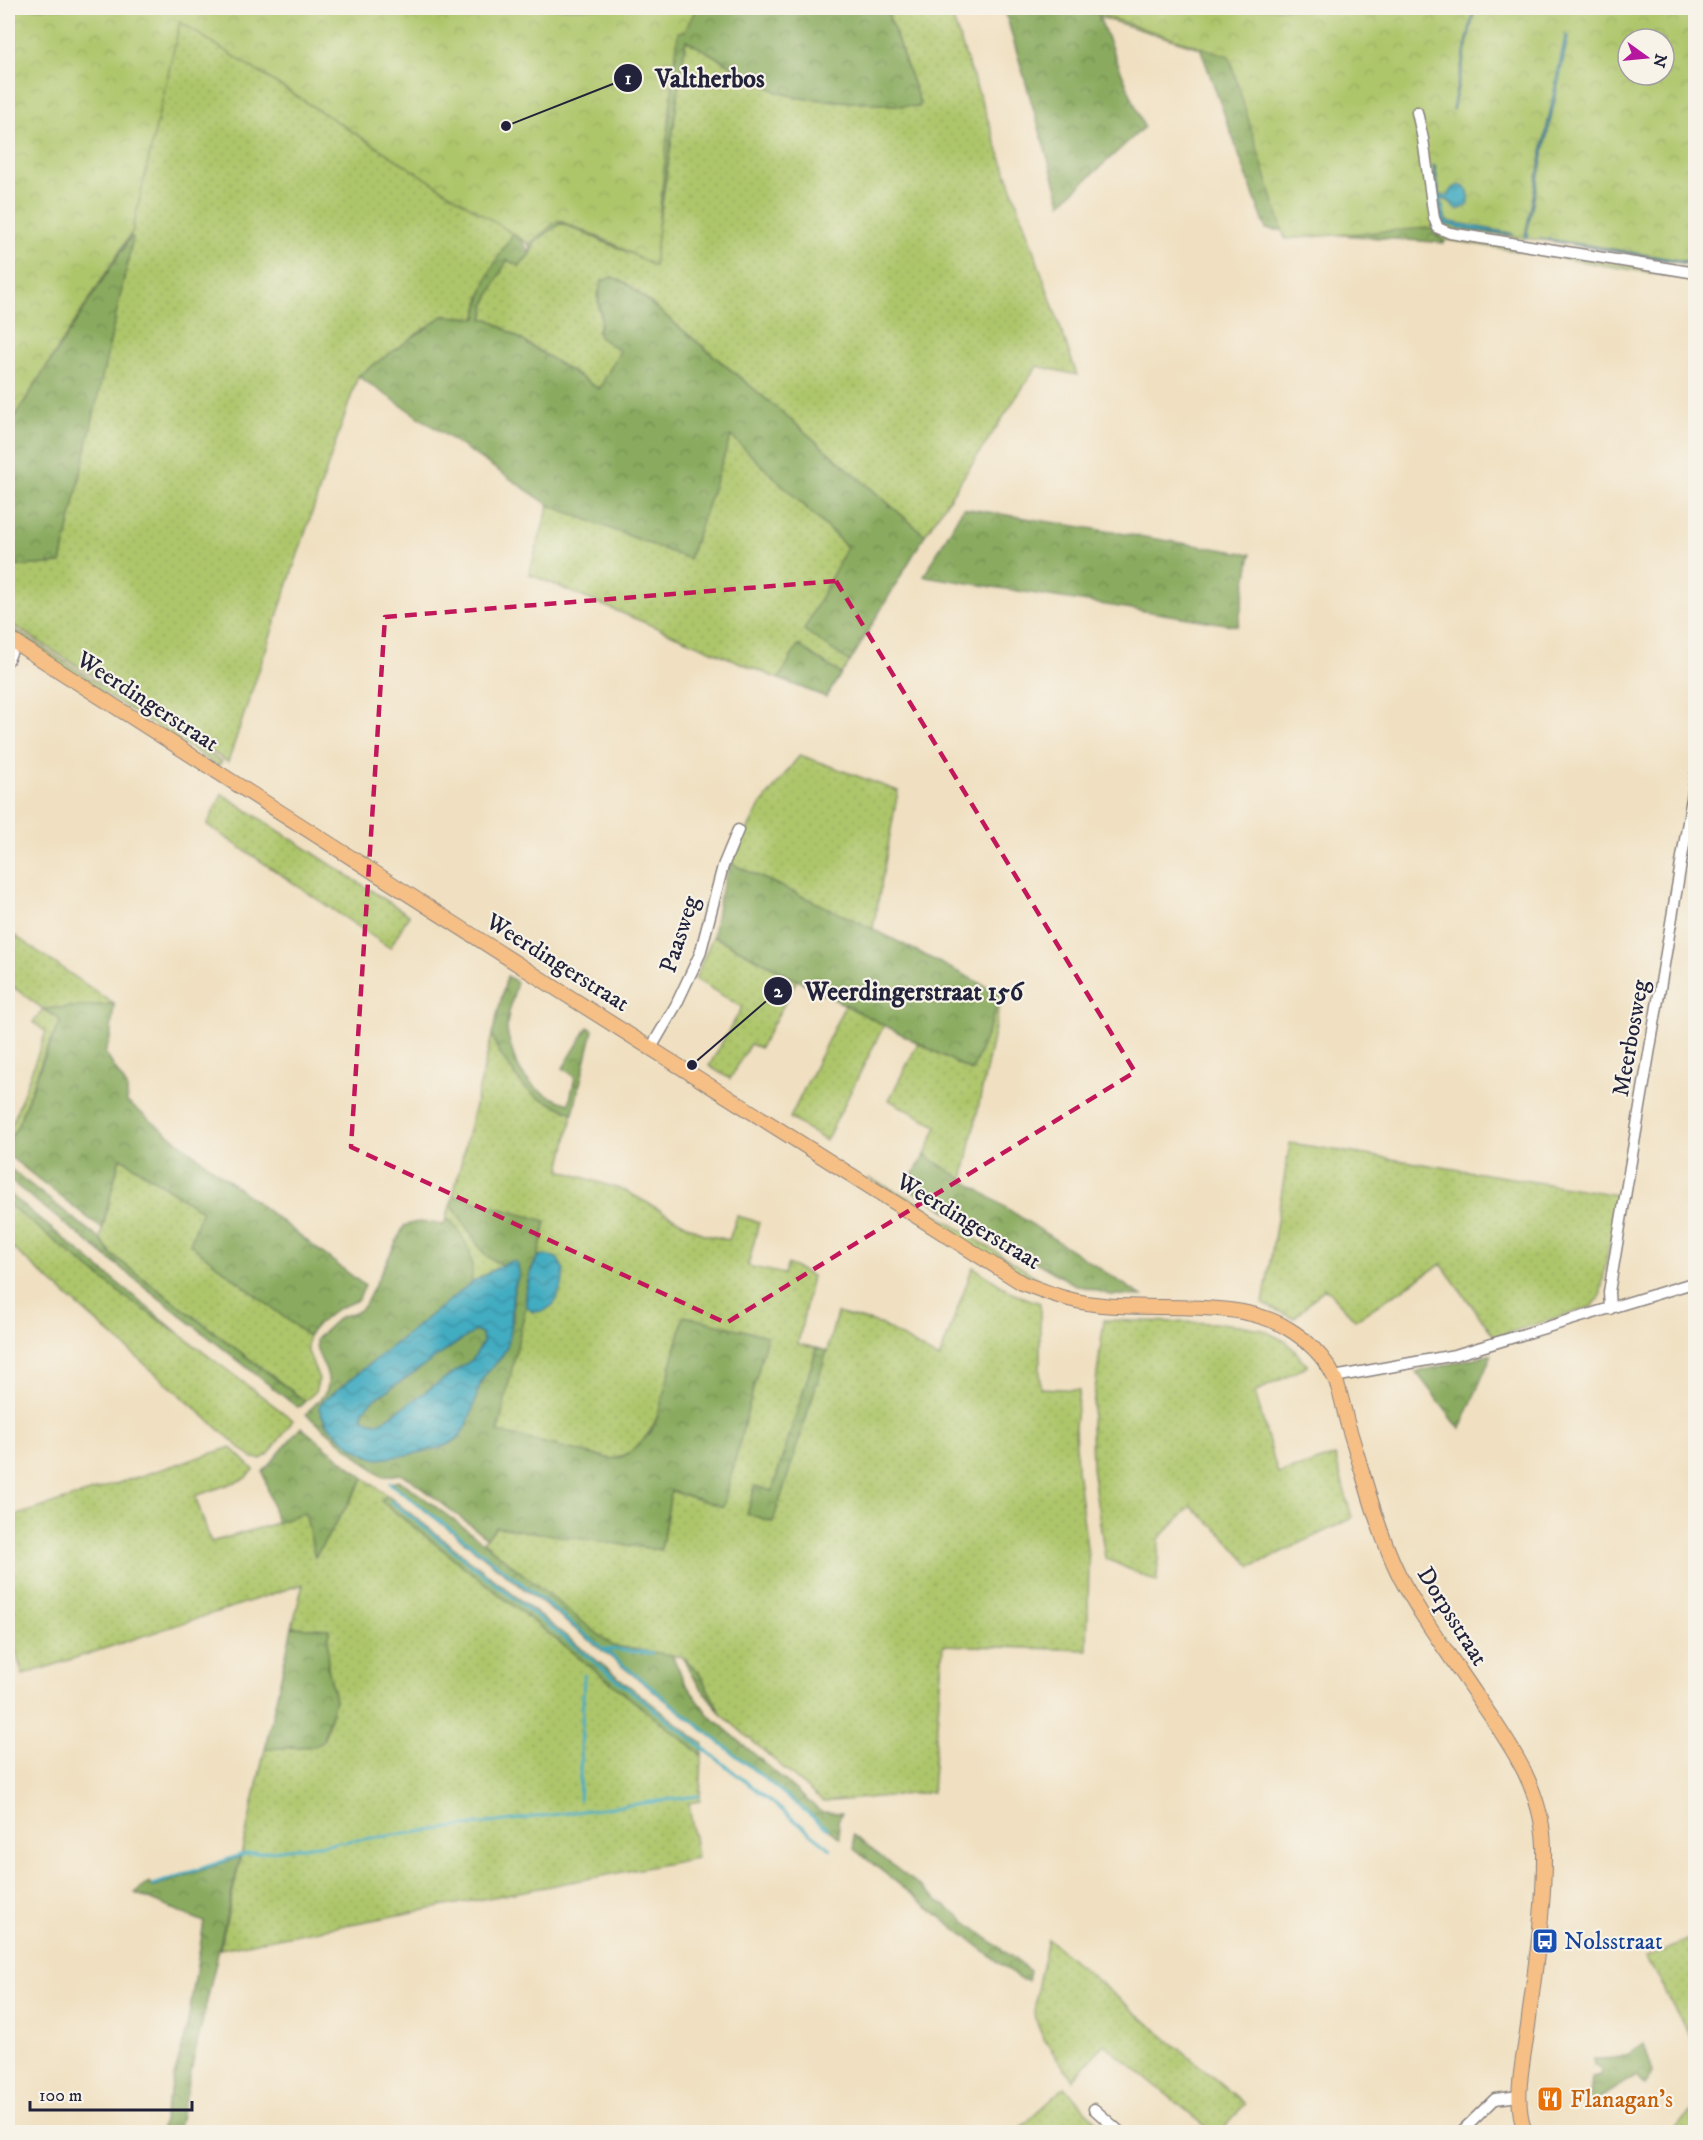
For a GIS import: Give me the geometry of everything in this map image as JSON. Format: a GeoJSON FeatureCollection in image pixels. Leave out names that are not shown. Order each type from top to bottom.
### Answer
{"type":"FeatureCollection","features":[{"type":"Feature","properties":{"kind":"main road","name":"Weerdingerstraat"},"geometry":{"type":"LineString","coordinates":[[11,641],[1022,1283],[1063,1298],[1094,1304]]}},
{"type":"Feature","properties":{"kind":"main road","name":"Dorpsstraat"},"geometry":{"type":"LineString","coordinates":[[1094,1304],[1227,1310],[1264,1318],[1286,1327],[1301,1338],[1317,1353],[1334,1377],[1377,1519],[1398,1573],[1431,1628],[1517,1755],[1535,1796],[1544,1845],[1538,1949],[1519,2096],[1521,2121],[1525,2133]]}},
{"type":"Feature","properties":{"kind":"street"},"geometry":{"type":"LineString","coordinates":[[1417,112],[1434,218],[1438,228],[1450,233],[1695,273]]}},
{"type":"Feature","properties":{"kind":"street"},"geometry":{"type":"LineString","coordinates":[[8,660],[11,641]]}},
{"type":"Feature","properties":{"kind":"street","name":"Meerbosweg"},"geometry":{"type":"LineString","coordinates":[[1610,1309],[1609,1292],[1695,774]]}},
{"type":"Feature","properties":{"kind":"street","name":"Paasweg"},"geometry":{"type":"LineString","coordinates":[[651,1048],[676,1005],[700,954],[723,866],[738,830]]}},
{"type":"Feature","properties":{"kind":"street"},"geometry":{"type":"LineString","coordinates":[[1334,1377],[1455,1355],[1695,1282]]}},
{"type":"Feature","properties":{"kind":"street"},"geometry":{"type":"LineString","coordinates":[[1461,2133],[1495,2099],[1519,2096]]}},
{"type":"Feature","properties":{"kind":"street"},"geometry":{"type":"LineString","coordinates":[[1094,2109],[1120,2133]]}},
{"type":"Feature","properties":{"kind":"highlighted area"},"geometry":{"type":"Polygon","coordinates":[[[836,581],[1135,1072],[726,1323],[351,1147],[385,617],[836,581]]]}},
{"type":"Feature","properties":{"kind":"green space"},"geometry":{"type":"Polygon","coordinates":[[[8,8],[696,8],[685,31],[678,32],[654,266],[610,242],[558,220],[529,244],[180,22],[132,232],[8,427],[8,8]]]}},
{"type":"Feature","properties":{"kind":"green space"},"geometry":{"type":"Polygon","coordinates":[[[307,8],[886,8],[920,103],[919,107],[799,98],[778,92],[686,40],[666,179],[651,262],[561,223],[536,241],[529,255],[519,266],[507,260],[487,300],[483,319],[489,319],[599,389],[620,351],[599,337],[600,288],[602,281],[612,277],[626,283],[925,535],[850,662],[804,630],[847,547],[731,436],[689,559],[549,505],[358,376],[443,316],[477,318],[489,273],[513,234],[522,241],[529,252],[531,249],[526,240],[307,8]]]}},
{"type":"Feature","properties":{"kind":"green space"},"geometry":{"type":"Polygon","coordinates":[[[886,8],[949,8],[1077,375],[1037,366],[925,535],[626,283],[612,277],[597,293],[601,320],[597,332],[621,351],[599,389],[489,319],[483,319],[487,300],[507,260],[529,255],[536,241],[561,223],[651,262],[666,179],[686,40],[778,92],[799,98],[919,107],[920,103],[886,8]]]}},
{"type":"Feature","properties":{"kind":"green space"},"geometry":{"type":"Polygon","coordinates":[[[1004,8],[1089,8],[1100,11],[1099,17],[1144,127],[1061,203],[1004,8]]]}},
{"type":"Feature","properties":{"kind":"green space"},"geometry":{"type":"Polygon","coordinates":[[[1079,8],[1695,8],[1695,263],[1589,245],[1426,228],[1285,239],[1229,56],[1079,8]]]}},
{"type":"Feature","properties":{"kind":"green space"},"geometry":{"type":"Polygon","coordinates":[[[1100,11],[1198,42],[1199,48],[1099,17],[1100,11]]]}},
{"type":"Feature","properties":{"kind":"green space"},"geometry":{"type":"Polygon","coordinates":[[[176,21],[184,21],[514,233],[480,296],[477,318],[443,316],[358,376],[228,762],[8,622],[8,567],[61,563],[130,236],[8,427],[176,21]]]}},
{"type":"Feature","properties":{"kind":"green space"},"geometry":{"type":"Polygon","coordinates":[[[1198,42],[1411,112],[1425,172],[1434,233],[1444,243],[1266,229],[1198,42]]]}},
{"type":"Feature","properties":{"kind":"green space"},"geometry":{"type":"Polygon","coordinates":[[[1434,234],[1695,276],[1695,280],[1461,242],[1446,240],[1444,243],[1434,234]]]}},
{"type":"Feature","properties":{"kind":"green space"},"geometry":{"type":"Polygon","coordinates":[[[131,236],[133,238],[61,563],[8,567],[8,427],[131,236]]]}},
{"type":"Feature","properties":{"kind":"green space"},"geometry":{"type":"Polygon","coordinates":[[[731,435],[847,547],[805,630],[850,662],[841,674],[798,645],[779,679],[529,574],[549,505],[689,558],[731,435]]]}},
{"type":"Feature","properties":{"kind":"green space"},"geometry":{"type":"Polygon","coordinates":[[[963,508],[1251,554],[1238,626],[924,576],[963,508]]]}},
{"type":"Feature","properties":{"kind":"green space"},"geometry":{"type":"Polygon","coordinates":[[[8,626],[222,762],[218,766],[8,632],[8,626]]]}},
{"type":"Feature","properties":{"kind":"green space"},"geometry":{"type":"Polygon","coordinates":[[[798,645],[841,674],[826,697],[779,679],[798,645]]]}},
{"type":"Feature","properties":{"kind":"green space"},"geometry":{"type":"Polygon","coordinates":[[[800,755],[898,791],[873,929],[730,863],[760,806],[800,755]]]}},
{"type":"Feature","properties":{"kind":"green space"},"geometry":{"type":"Polygon","coordinates":[[[222,794],[409,915],[390,948],[207,825],[222,794]]]}},
{"type":"Feature","properties":{"kind":"green space"},"geometry":{"type":"Polygon","coordinates":[[[730,863],[873,929],[1002,994],[972,1071],[713,936],[719,899],[730,863]]]}},
{"type":"Feature","properties":{"kind":"green space"},"geometry":{"type":"Polygon","coordinates":[[[8,931],[114,1004],[44,1009],[58,1018],[60,1023],[45,1052],[17,1128],[8,1140],[8,1130],[46,1032],[33,1022],[43,1009],[8,983],[8,931]]]}},
{"type":"Feature","properties":{"kind":"green space"},"geometry":{"type":"Polygon","coordinates":[[[713,936],[797,980],[760,1048],[750,1044],[730,1079],[709,1066],[742,1007],[695,979],[713,936]]]}},
{"type":"Feature","properties":{"kind":"green space"},"geometry":{"type":"Polygon","coordinates":[[[507,976],[517,982],[507,1027],[508,1038],[522,1073],[541,1092],[569,1104],[575,1077],[563,1068],[588,1027],[593,1030],[573,1113],[537,1097],[523,1086],[500,1054],[492,1035],[507,976]]]}},
{"type":"Feature","properties":{"kind":"green space"},"geometry":{"type":"Polygon","coordinates":[[[1002,994],[963,1180],[925,1155],[937,1126],[889,1100],[918,1043],[972,1071],[1002,994]]]}},
{"type":"Feature","properties":{"kind":"green space"},"geometry":{"type":"Polygon","coordinates":[[[114,1004],[110,1039],[105,1053],[127,1087],[127,1102],[365,1286],[358,1300],[335,1310],[308,1336],[190,1244],[202,1211],[120,1157],[102,1229],[8,1155],[9,1139],[17,1127],[43,1059],[60,1023],[58,1018],[43,1009],[114,1004]]]}},
{"type":"Feature","properties":{"kind":"green space"},"geometry":{"type":"Polygon","coordinates":[[[845,1005],[884,1025],[826,1141],[790,1118],[845,1005]]]}},
{"type":"Feature","properties":{"kind":"green space"},"geometry":{"type":"Polygon","coordinates":[[[492,1035],[506,1063],[523,1084],[544,1099],[573,1113],[560,1170],[626,1191],[703,1234],[729,1240],[737,1216],[759,1222],[748,1266],[784,1274],[788,1264],[812,1276],[798,1344],[817,1348],[772,1491],[773,1521],[837,1313],[880,1324],[939,1359],[973,1267],[1014,1294],[1040,1303],[1040,1388],[1079,1390],[1075,1426],[1077,1469],[1089,1564],[1087,1650],[943,1645],[932,1792],[823,1802],[722,1715],[699,1673],[683,1657],[613,1647],[483,1542],[496,1526],[661,1550],[671,1491],[658,1415],[640,1444],[627,1454],[611,1459],[497,1432],[526,1306],[533,1312],[545,1255],[538,1257],[546,1222],[453,1196],[492,1035]]]}},
{"type":"Feature","properties":{"kind":"green space"},"geometry":{"type":"Polygon","coordinates":[[[1290,1143],[1618,1195],[1600,1297],[1591,1307],[1495,1337],[1441,1264],[1355,1320],[1325,1288],[1294,1318],[1263,1304],[1290,1143]]]}},
{"type":"Feature","properties":{"kind":"green space"},"geometry":{"type":"Polygon","coordinates":[[[925,1155],[1142,1296],[1111,1295],[1074,1284],[905,1187],[925,1155]]]}},
{"type":"Feature","properties":{"kind":"green space"},"geometry":{"type":"Polygon","coordinates":[[[120,1157],[202,1211],[190,1244],[308,1336],[307,1349],[319,1379],[315,1392],[305,1401],[111,1254],[100,1239],[120,1157]]]}},
{"type":"Feature","properties":{"kind":"green space"},"geometry":{"type":"Polygon","coordinates":[[[8,1167],[100,1239],[111,1254],[305,1401],[301,1406],[297,1407],[8,1179],[8,1167]]]}},
{"type":"Feature","properties":{"kind":"green space"},"geometry":{"type":"Polygon","coordinates":[[[868,1178],[912,1199],[1049,1285],[978,1250],[868,1178]]]}},
{"type":"Feature","properties":{"kind":"green space"},"geometry":{"type":"Polygon","coordinates":[[[8,1192],[181,1335],[124,1296],[8,1204],[8,1192]]]}},
{"type":"Feature","properties":{"kind":"green space"},"geometry":{"type":"Polygon","coordinates":[[[453,1196],[546,1221],[538,1257],[531,1269],[525,1292],[526,1306],[498,1432],[611,1459],[619,1458],[631,1452],[651,1432],[658,1415],[684,1316],[767,1336],[723,1507],[671,1491],[661,1550],[496,1527],[487,1538],[409,1478],[399,1474],[383,1477],[306,1414],[323,1396],[328,1382],[326,1370],[316,1346],[316,1339],[340,1317],[358,1311],[365,1305],[404,1226],[424,1222],[444,1225],[446,1218],[460,1233],[469,1252],[472,1266],[471,1283],[321,1403],[325,1423],[368,1456],[440,1447],[456,1439],[485,1374],[502,1357],[513,1319],[513,1295],[519,1272],[516,1263],[512,1261],[502,1265],[485,1255],[451,1204],[453,1196]]]}},
{"type":"Feature","properties":{"kind":"green space"},"geometry":{"type":"Polygon","coordinates":[[[8,1204],[124,1296],[181,1335],[293,1420],[269,1454],[261,1459],[252,1458],[8,1244],[8,1204]]]}},
{"type":"Feature","properties":{"kind":"green space"},"geometry":{"type":"Polygon","coordinates":[[[451,1204],[485,1255],[502,1265],[471,1283],[472,1263],[452,1222],[446,1218],[451,1204]]]}},
{"type":"Feature","properties":{"kind":"green space"},"geometry":{"type":"Polygon","coordinates":[[[1104,1320],[1240,1325],[1263,1330],[1287,1342],[1308,1366],[1255,1392],[1278,1474],[1335,1456],[1352,1518],[1251,1567],[1221,1533],[1191,1506],[1159,1539],[1157,1582],[1105,1558],[1092,1468],[1091,1422],[1104,1320]]]}},
{"type":"Feature","properties":{"kind":"green space"},"geometry":{"type":"Polygon","coordinates":[[[475,1331],[482,1334],[483,1342],[473,1359],[380,1423],[363,1419],[363,1410],[372,1401],[475,1331]]]}},
{"type":"Feature","properties":{"kind":"green space"},"geometry":{"type":"Polygon","coordinates":[[[817,1348],[827,1351],[773,1522],[747,1514],[755,1486],[772,1491],[817,1348]]]}},
{"type":"Feature","properties":{"kind":"green space"},"geometry":{"type":"Polygon","coordinates":[[[1492,1354],[1460,1429],[1416,1372],[1492,1354]]]}},
{"type":"Feature","properties":{"kind":"green space"},"geometry":{"type":"Polygon","coordinates":[[[301,1427],[364,1478],[315,1557],[305,1512],[277,1523],[263,1472],[301,1427]]]}},
{"type":"Feature","properties":{"kind":"green space"},"geometry":{"type":"Polygon","coordinates":[[[231,1447],[254,1470],[244,1479],[195,1496],[211,1542],[277,1523],[305,1511],[315,1557],[364,1478],[387,1495],[381,1501],[702,1755],[700,1801],[689,1803],[697,1858],[220,1949],[265,1749],[314,1746],[324,1739],[335,1700],[328,1667],[329,1630],[292,1627],[303,1584],[23,1675],[8,1629],[8,1518],[231,1447]]]}},
{"type":"Feature","properties":{"kind":"green space"},"geometry":{"type":"Polygon","coordinates":[[[399,1481],[483,1542],[613,1646],[672,1655],[685,1683],[708,1714],[821,1812],[842,1813],[838,1821],[840,1838],[390,1483],[399,1481]]]}},
{"type":"Feature","properties":{"kind":"green space"},"geometry":{"type":"Polygon","coordinates":[[[387,1495],[703,1744],[702,1755],[381,1501],[387,1495]]]}},
{"type":"Feature","properties":{"kind":"green space"},"geometry":{"type":"Polygon","coordinates":[[[292,1627],[329,1629],[328,1667],[335,1700],[322,1743],[314,1746],[265,1749],[292,1627]]]}},
{"type":"Feature","properties":{"kind":"green space"},"geometry":{"type":"Polygon","coordinates":[[[683,1657],[699,1673],[722,1715],[692,1676],[683,1657]]]}},
{"type":"Feature","properties":{"kind":"green space"},"geometry":{"type":"Polygon","coordinates":[[[853,1835],[1030,1971],[1028,1981],[1020,1979],[854,1849],[853,1835]]]}},
{"type":"Feature","properties":{"kind":"green space"},"geometry":{"type":"Polygon","coordinates":[[[240,1857],[177,2132],[160,2132],[187,2028],[204,1922],[135,1893],[149,1882],[152,1887],[240,1857]]]}},
{"type":"Feature","properties":{"kind":"green space"},"geometry":{"type":"Polygon","coordinates":[[[1695,1937],[1695,2045],[1646,1957],[1695,1937]]]}},
{"type":"Feature","properties":{"kind":"green space"},"geometry":{"type":"Polygon","coordinates":[[[1048,1939],[1245,2104],[1220,2132],[1213,2132],[1104,2044],[1073,2080],[1047,2043],[1036,2019],[1037,1991],[1048,1939]]]}},
{"type":"Feature","properties":{"kind":"green space"},"geometry":{"type":"Polygon","coordinates":[[[1644,2044],[1653,2073],[1645,2085],[1636,2076],[1589,2105],[1592,2077],[1600,2075],[1601,2072],[1600,2067],[1594,2065],[1594,2059],[1621,2057],[1644,2044]]]}},
{"type":"Feature","properties":{"kind":"green space"},"geometry":{"type":"Polygon","coordinates":[[[1065,2087],[1106,2132],[1016,2132],[1065,2087]]]}},
{"type":"Feature","properties":{"kind":"green space"},"geometry":{"type":"Polygon","coordinates":[[[1695,2108],[1695,2132],[1670,2132],[1695,2108]]]}},
{"type":"Feature","properties":{"kind":"water"},"geometry":{"type":"Polygon","coordinates":[[[1475,8],[1453,110],[1452,109],[1475,8]]]}},
{"type":"Feature","properties":{"kind":"water"},"geometry":{"type":"Polygon","coordinates":[[[1567,34],[1568,37],[1527,238],[1525,236],[1567,34]]]}},
{"type":"Feature","properties":{"kind":"water"},"geometry":{"type":"Polygon","coordinates":[[[1433,166],[1435,166],[1440,195],[1448,196],[1454,188],[1459,186],[1464,187],[1468,192],[1468,203],[1456,209],[1450,202],[1441,198],[1446,221],[1514,235],[1468,230],[1444,224],[1441,219],[1433,166]]]}},
{"type":"Feature","properties":{"kind":"water"},"geometry":{"type":"Polygon","coordinates":[[[1540,239],[1695,263],[1695,265],[1540,239]]]}},
{"type":"Feature","properties":{"kind":"water"},"geometry":{"type":"Polygon","coordinates":[[[545,1255],[557,1258],[564,1270],[562,1286],[553,1305],[544,1311],[533,1312],[526,1306],[528,1281],[538,1257],[545,1255]]]}},
{"type":"Feature","properties":{"kind":"water"},"geometry":{"type":"Polygon","coordinates":[[[512,1261],[517,1263],[519,1271],[513,1294],[508,1343],[499,1360],[483,1378],[467,1424],[458,1438],[436,1449],[378,1459],[361,1452],[335,1432],[322,1416],[319,1408],[321,1403],[471,1283],[512,1261]],[[475,1331],[372,1401],[363,1410],[363,1419],[380,1423],[473,1359],[483,1342],[482,1334],[475,1331]]]}},
{"type":"Feature","properties":{"kind":"waterway"},"geometry":{"type":"LineString","coordinates":[[390,1483],[503,1569],[828,1829]]}},
{"type":"Feature","properties":{"kind":"waterway"},"geometry":{"type":"LineString","coordinates":[[391,1501],[831,1849]]}},
{"type":"Feature","properties":{"kind":"waterway"},"geometry":{"type":"LineString","coordinates":[[606,1649],[652,1653]]}},
{"type":"Feature","properties":{"kind":"waterway"},"geometry":{"type":"LineString","coordinates":[[579,1800],[584,1675]]}},
{"type":"Feature","properties":{"kind":"waterway"},"geometry":{"type":"LineString","coordinates":[[153,1885],[241,1855],[698,1796]]}},
{"type":"Feature","properties":{"kind":"place","name":"Valtherbos"},"geometry":{"type":"Point","coordinates":[506,126]}},
{"type":"Feature","properties":{"kind":"place","name":"Weerdingerstraat 156"},"geometry":{"type":"Point","coordinates":[692,1065]}},
{"type":"Feature","properties":{"kind":"place","name":"Nolsstraat"},"geometry":{"type":"Point","coordinates":[1545,1941]}},
{"type":"Feature","properties":{"kind":"place","name":"Flanagan's"},"geometry":{"type":"Point","coordinates":[1550,2099]}}]}
